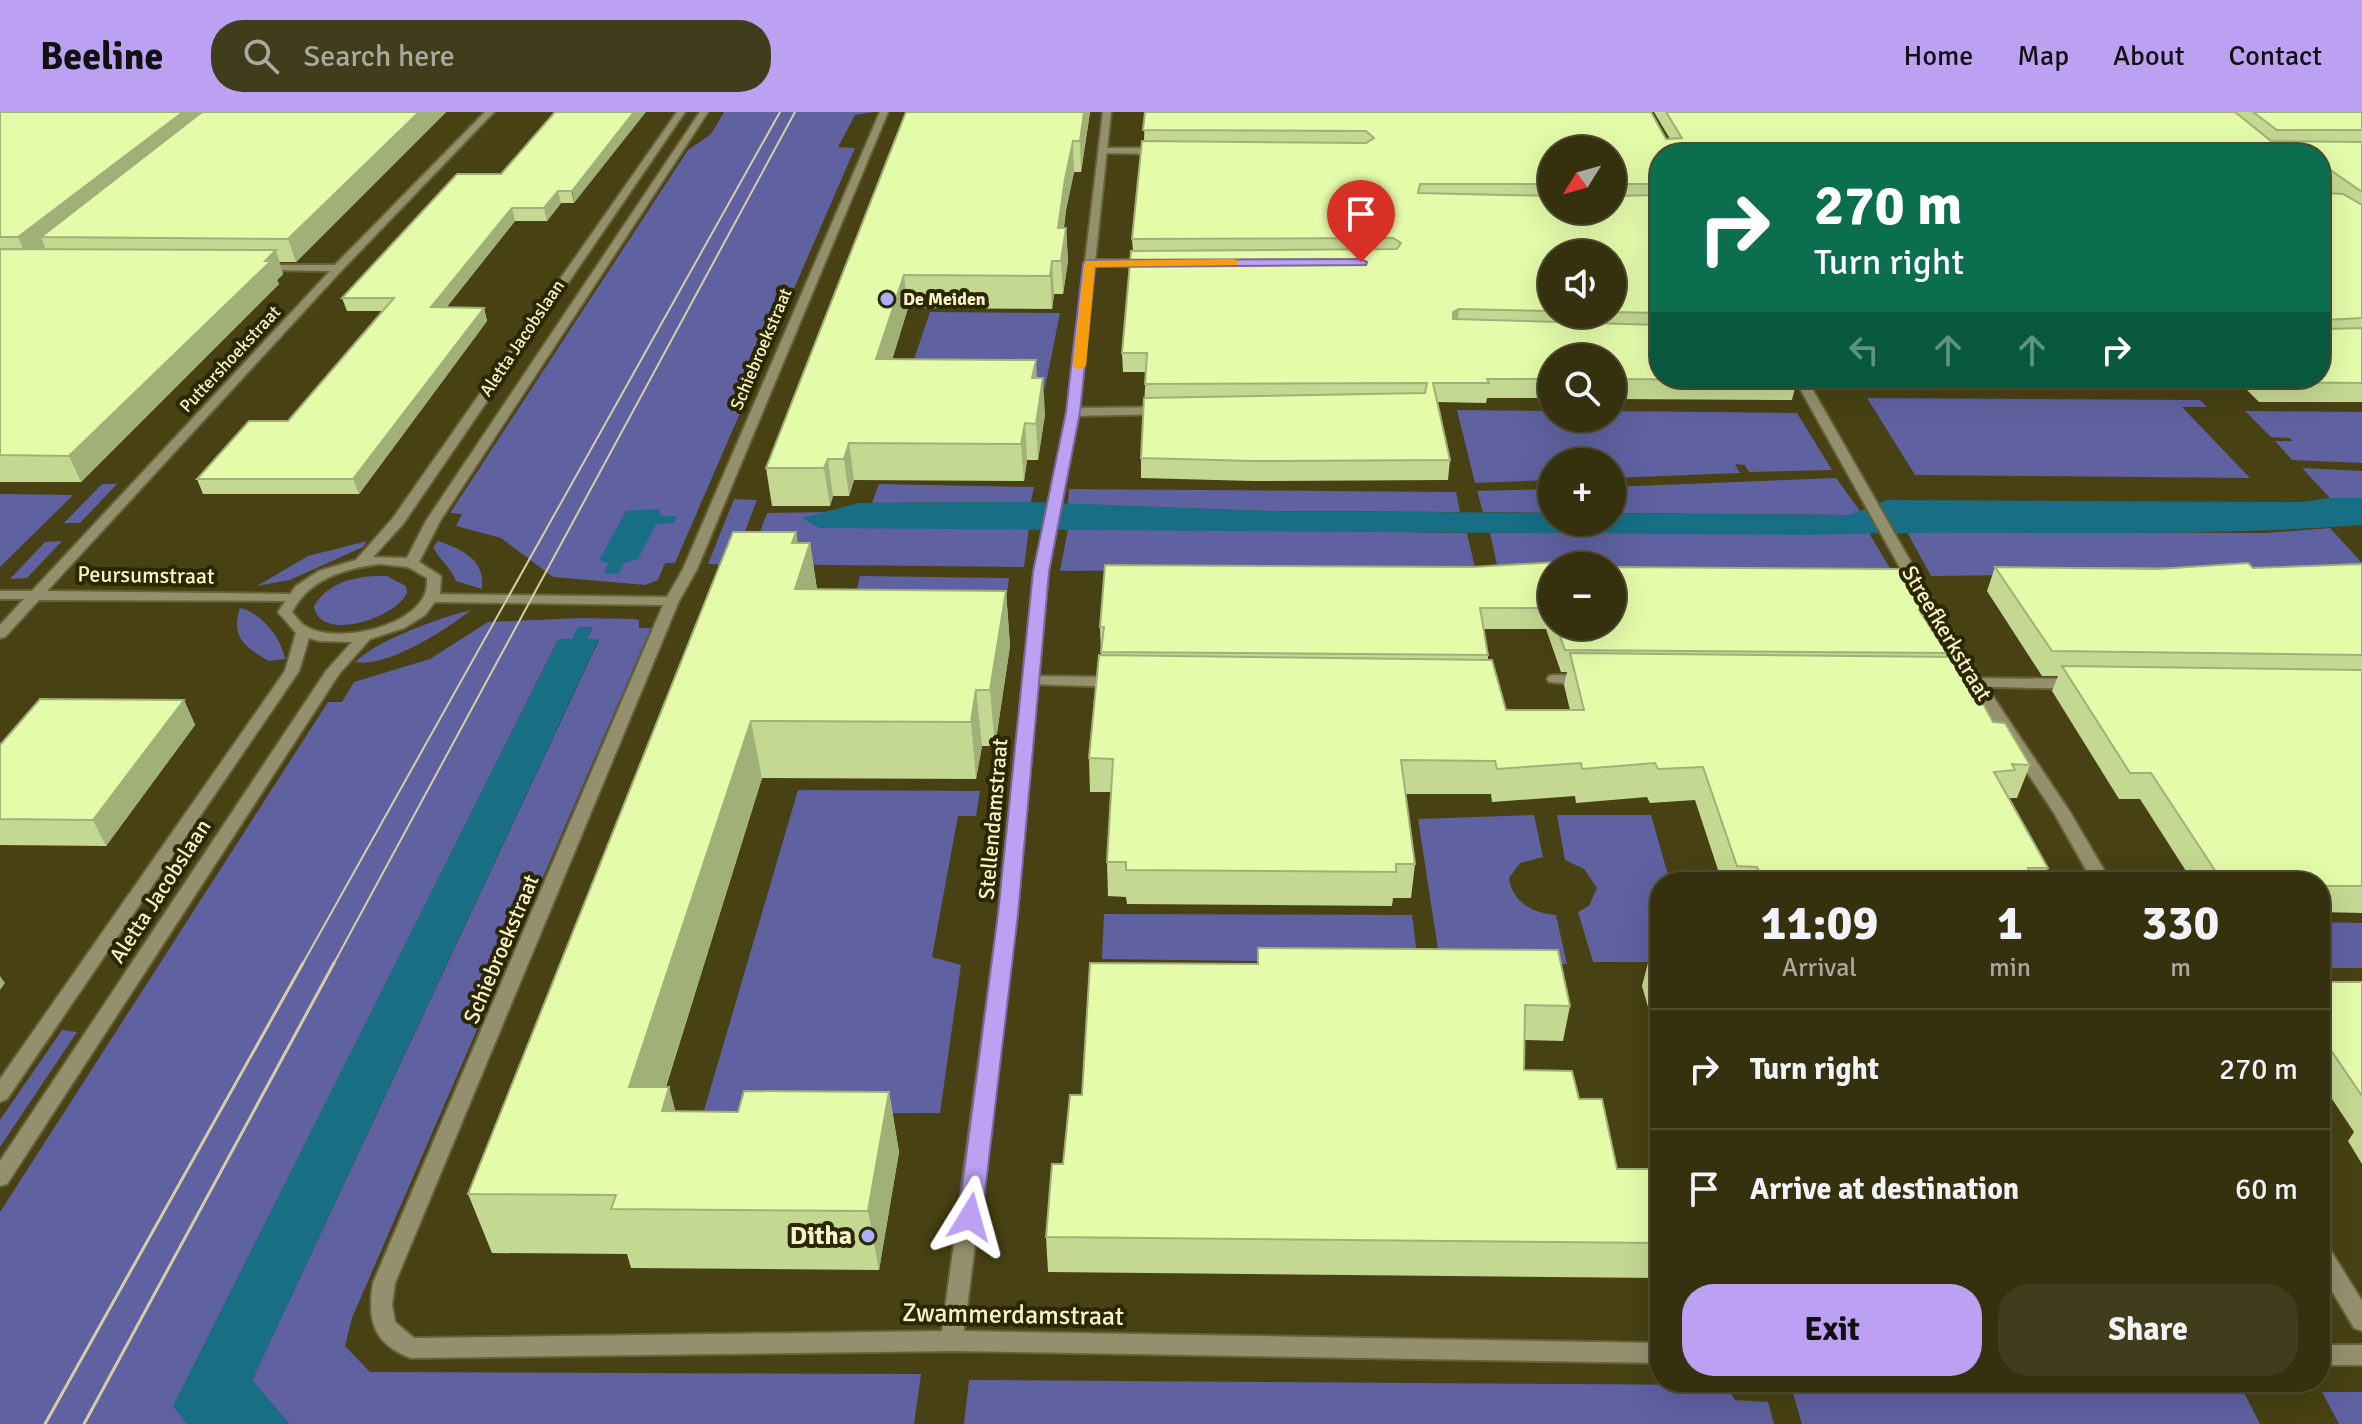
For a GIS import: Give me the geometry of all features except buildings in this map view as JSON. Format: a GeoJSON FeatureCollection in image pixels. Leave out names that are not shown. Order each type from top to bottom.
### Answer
{"type":"FeatureCollection","features":[{"type":"Feature","properties":{"kind":"street","name":"Puttershoekstraat"},"geometry":{"type":"LineString","coordinates":[[0,634],[338,268],[490,112]]}},
{"type":"Feature","properties":{"kind":"street","name":"Aletta Jacobslaan"},"geometry":{"type":"LineString","coordinates":[[361,562],[398,521],[681,112]]}},
{"type":"Feature","properties":{"kind":"street","name":"Aletta Jacobslaan"},"geometry":{"type":"LineString","coordinates":[[411,563],[433,521],[704,112]]}},
{"type":"Feature","properties":{"kind":"street","name":"Schiebroekstraat"},"geometry":{"type":"LineString","coordinates":[[381,1317],[384,1283],[672,601],[690,569],[884,112]]}},
{"type":"Feature","properties":{"kind":"street","name":"Stellendamstraat"},"geometry":{"type":"LineString","coordinates":[[952,1341],[1003,959],[1043,565],[1054,495],[1059,486],[1073,412],[1107,112]]}},
{"type":"Feature","properties":{"kind":"street"},"geometry":{"type":"LineString","coordinates":[[1104,151],[1167,151]]}},
{"type":"Feature","properties":{"kind":"street"},"geometry":{"type":"LineString","coordinates":[[1089,263],[1169,263]]}},
{"type":"Feature","properties":{"kind":"street"},"geometry":{"type":"LineString","coordinates":[[243,267],[338,268]]}},
{"type":"Feature","properties":{"kind":"street","name":"Streefkerkstraat"},"geometry":{"type":"LineString","coordinates":[[1806,388],[1902,561],[1976,683],[2062,812],[2096,872]]}},
{"type":"Feature","properties":{"kind":"street"},"geometry":{"type":"LineString","coordinates":[[1073,412],[1183,411]]}},
{"type":"Feature","properties":{"kind":"street"},"geometry":{"type":"LineString","coordinates":[[361,562],[411,563],[434,576],[437,586],[433,598],[408,620],[366,635],[342,638],[303,633],[290,624],[285,612],[291,598],[319,576],[361,562]]}},
{"type":"Feature","properties":{"kind":"street","name":"Peursumstraat"},"geometry":{"type":"LineString","coordinates":[[0,595],[291,598]]}},
{"type":"Feature","properties":{"kind":"street"},"geometry":{"type":"LineString","coordinates":[[433,598],[672,601]]}},
{"type":"Feature","properties":{"kind":"street","name":"Aletta Jacobslaan"},"geometry":{"type":"LineString","coordinates":[[0,1094],[292,671],[303,633]]}},
{"type":"Feature","properties":{"kind":"street","name":"Aletta Jacobslaan"},"geometry":{"type":"LineString","coordinates":[[0,1178],[333,671],[366,635]]}},
{"type":"Feature","properties":{"kind":"street"},"geometry":{"type":"LineString","coordinates":[[1554,679],[1601,680]]}},
{"type":"Feature","properties":{"kind":"street"},"geometry":{"type":"LineString","coordinates":[[1033,681],[1142,682]]}},
{"type":"Feature","properties":{"kind":"street"},"geometry":{"type":"LineString","coordinates":[[1945,683],[2099,684]]}},
{"type":"Feature","properties":{"kind":"street"},"geometry":{"type":"LineString","coordinates":[[2330,1268],[2362,1321]]}},
{"type":"Feature","properties":{"kind":"street","name":"Zwammerdamstraat"},"geometry":{"type":"LineString","coordinates":[[381,1317],[390,1338],[411,1348],[952,1341],[1650,1353]]}},
{"type":"Feature","properties":{"kind":"street"},"geometry":{"type":"LineString","coordinates":[[2330,1355],[2362,1355]]}},
{"type":"Feature","properties":{"kind":"shaded area"},"geometry":{"type":"Polygon","coordinates":[[[724,112],[873,112],[855,115],[838,147],[855,148],[675,563],[665,563],[658,580],[645,585],[553,577],[501,538],[456,526],[462,514],[450,513],[688,150],[711,134],[724,112]]]}},
{"type":"Feature","properties":{"kind":"shaded area"},"geometry":{"type":"Polygon","coordinates":[[[930,312],[1060,313],[1045,388],[905,386],[930,312]]]}},
{"type":"Feature","properties":{"kind":"shaded area"},"geometry":{"type":"Polygon","coordinates":[[[1867,398],[2200,400],[2207,407],[2182,407],[2250,478],[1915,475],[1867,398]]]}},
{"type":"Feature","properties":{"kind":"shaded area"},"geometry":{"type":"Polygon","coordinates":[[[1457,410],[1538,411],[1538,432],[1626,432],[1626,411],[1797,413],[1832,470],[1749,472],[1745,465],[1735,464],[1740,473],[1626,477],[1626,448],[1538,448],[1538,481],[1475,483],[1457,410]]]}},
{"type":"Feature","properties":{"kind":"shaded area"},"geometry":{"type":"Polygon","coordinates":[[[2245,411],[2362,412],[2362,463],[2292,460],[2275,441],[2292,441],[2290,438],[2271,437],[2245,411]]]}},
{"type":"Feature","properties":{"kind":"shaded area"},"geometry":{"type":"Polygon","coordinates":[[[2302,468],[2362,471],[2362,498],[2330,498],[2302,468]]]}},
{"type":"Feature","properties":{"kind":"shaded area"},"geometry":{"type":"Polygon","coordinates":[[[1836,478],[1860,511],[1850,515],[1626,513],[1626,486],[1836,478]]]}},
{"type":"Feature","properties":{"kind":"shaded area"},"geometry":{"type":"Polygon","coordinates":[[[102,484],[117,484],[80,523],[64,523],[102,484]]]}},
{"type":"Feature","properties":{"kind":"shaded area"},"geometry":{"type":"Polygon","coordinates":[[[879,484],[1034,487],[1031,502],[872,503],[879,484]]]}},
{"type":"Feature","properties":{"kind":"shaded area"},"geometry":{"type":"Polygon","coordinates":[[[1069,489],[1456,492],[1460,512],[1265,511],[1068,504],[1069,489]]]}},
{"type":"Feature","properties":{"kind":"shaded area"},"geometry":{"type":"Polygon","coordinates":[[[1538,489],[1538,513],[1483,512],[1477,491],[1538,489]]]}},
{"type":"Feature","properties":{"kind":"shaded area"},"geometry":{"type":"Polygon","coordinates":[[[0,494],[73,495],[0,567],[0,494]]]}},
{"type":"Feature","properties":{"kind":"shaded area"},"geometry":{"type":"Polygon","coordinates":[[[2362,498],[2362,525],[2155,533],[1626,534],[1626,513],[1850,515],[1887,500],[2302,502],[2362,498]]]}},
{"type":"Feature","properties":{"kind":"shaded area"},"geometry":{"type":"Polygon","coordinates":[[[734,499],[757,500],[732,565],[708,564],[734,499]]]}},
{"type":"Feature","properties":{"kind":"shaded area"},"geometry":{"type":"Polygon","coordinates":[[[1031,502],[1265,511],[1538,513],[1538,533],[820,528],[802,518],[859,503],[1031,502]]]}},
{"type":"Feature","properties":{"kind":"shaded area"},"geometry":{"type":"Polygon","coordinates":[[[659,509],[660,516],[677,516],[674,523],[656,524],[638,559],[624,563],[618,574],[604,573],[608,563],[599,560],[626,511],[659,509]]]}},
{"type":"Feature","properties":{"kind":"shaded area"},"geometry":{"type":"Polygon","coordinates":[[[827,512],[803,518],[820,528],[1029,528],[1024,567],[748,564],[767,513],[827,512]]]}},
{"type":"Feature","properties":{"kind":"shaded area"},"geometry":{"type":"Polygon","coordinates":[[[2330,528],[2362,563],[2362,571],[1931,576],[1907,532],[2265,533],[2330,528]]]}},
{"type":"Feature","properties":{"kind":"shaded area"},"geometry":{"type":"Polygon","coordinates":[[[1068,529],[1467,533],[1475,568],[1060,571],[1068,529]]]}},
{"type":"Feature","properties":{"kind":"shaded area"},"geometry":{"type":"Polygon","coordinates":[[[1490,533],[1626,536],[1626,533],[1869,533],[1891,570],[1626,570],[1626,552],[1538,552],[1538,569],[1498,570],[1490,533]]]}},
{"type":"Feature","properties":{"kind":"shaded area"},"geometry":{"type":"Polygon","coordinates":[[[62,541],[27,578],[10,579],[45,542],[62,541]]]}},
{"type":"Feature","properties":{"kind":"shaded area"},"geometry":{"type":"Polygon","coordinates":[[[367,541],[363,547],[290,580],[257,586],[308,556],[367,541]]]}},
{"type":"Feature","properties":{"kind":"shaded area"},"geometry":{"type":"Polygon","coordinates":[[[438,541],[464,552],[476,563],[482,589],[456,581],[433,547],[438,541]]]}},
{"type":"Feature","properties":{"kind":"shaded area"},"geometry":{"type":"Polygon","coordinates":[[[387,576],[406,586],[407,593],[400,603],[388,611],[358,623],[342,625],[319,617],[314,606],[328,590],[356,578],[387,576]]]}},
{"type":"Feature","properties":{"kind":"shaded area"},"geometry":{"type":"Polygon","coordinates":[[[860,576],[1009,578],[1002,630],[847,631],[860,576]]]}},
{"type":"Feature","properties":{"kind":"shaded area"},"geometry":{"type":"Polygon","coordinates":[[[240,608],[263,621],[279,643],[285,659],[269,661],[247,646],[238,634],[240,608]]]}},
{"type":"Feature","properties":{"kind":"shaded area"},"geometry":{"type":"Polygon","coordinates":[[[471,610],[416,646],[383,659],[355,662],[394,638],[471,610]]]}},
{"type":"Feature","properties":{"kind":"shaded area"},"geometry":{"type":"Polygon","coordinates":[[[635,619],[639,620],[639,628],[651,628],[352,1318],[345,1346],[370,1372],[921,1374],[914,1424],[289,1424],[252,1380],[599,640],[587,639],[592,628],[572,639],[558,640],[174,1406],[187,1424],[0,1424],[0,1212],[328,702],[342,702],[354,682],[430,659],[488,622],[635,619]]]}},
{"type":"Feature","properties":{"kind":"shaded area"},"geometry":{"type":"Polygon","coordinates":[[[578,627],[592,627],[587,639],[599,639],[252,1380],[289,1424],[187,1424],[173,1406],[558,640],[572,639],[578,627]]]}},
{"type":"Feature","properties":{"kind":"shaded area"},"geometry":{"type":"Polygon","coordinates":[[[798,790],[980,791],[976,816],[958,816],[932,957],[961,965],[940,1113],[703,1114],[798,790]]]}},
{"type":"Feature","properties":{"kind":"shaded area"},"geometry":{"type":"Polygon","coordinates":[[[1534,815],[1543,857],[1520,863],[1509,878],[1515,894],[1525,905],[1556,915],[1567,964],[1440,962],[1418,819],[1534,815]]]}},
{"type":"Feature","properties":{"kind":"shaded area"},"geometry":{"type":"Polygon","coordinates":[[[1557,815],[1651,815],[1667,872],[1650,872],[1650,962],[1593,962],[1578,912],[1589,906],[1597,888],[1584,869],[1565,860],[1557,815]]]}},
{"type":"Feature","properties":{"kind":"shaded area"},"geometry":{"type":"Polygon","coordinates":[[[1104,914],[1412,915],[1418,963],[1102,959],[1104,914]]]}},
{"type":"Feature","properties":{"kind":"shaded area"},"geometry":{"type":"Polygon","coordinates":[[[2330,922],[2362,923],[2362,968],[2330,968],[2330,922]]]}},
{"type":"Feature","properties":{"kind":"shaded area"},"geometry":{"type":"Polygon","coordinates":[[[62,1030],[77,1032],[0,1147],[0,1120],[62,1030]]]}},
{"type":"Feature","properties":{"kind":"shaded area"},"geometry":{"type":"Polygon","coordinates":[[[969,1380],[1650,1384],[1650,1392],[1730,1392],[1735,1400],[1768,1402],[1774,1424],[964,1424],[969,1380]]]}},
{"type":"Feature","properties":{"kind":"shaded area"},"geometry":{"type":"Polygon","coordinates":[[[1793,1392],[2244,1392],[2260,1424],[1802,1424],[1793,1392]]]}},
{"type":"Feature","properties":{"kind":"shaded area"},"geometry":{"type":"Polygon","coordinates":[[[2322,1392],[2362,1392],[2362,1424],[2339,1424],[2322,1392]]]}},
{"type":"Feature","properties":{"kind":"tram line"},"geometry":{"type":"LineString","coordinates":[[302,965],[780,112]]}},
{"type":"Feature","properties":{"kind":"tram line"},"geometry":{"type":"LineString","coordinates":[[333,965],[795,112]]}},
{"type":"Feature","properties":{"kind":"tram line"},"geometry":{"type":"LineString","coordinates":[[45,1424],[303,963]]}},
{"type":"Feature","properties":{"kind":"tram line"},"geometry":{"type":"LineString","coordinates":[[84,1424],[334,963]]}},
{"type":"Feature","properties":{"kind":"slow traffic"},"geometry":{"type":"LineString","coordinates":[[1079,366],[1089,263],[1233,263]]}},
{"type":"Feature","properties":{"kind":"place","name":"De Meiden"},"geometry":{"type":"Point","coordinates":[887,299]}},
{"type":"Feature","properties":{"kind":"place","name":"Ditha"},"geometry":{"type":"Point","coordinates":[868,1236]}},
{"type":"Feature","properties":{"kind":"route"},"geometry":{"type":"LineString","coordinates":[[970,1217],[1008,914],[1026,716],[1033,681],[1041,572],[1073,412],[1089,263],[1361,262]]}}]}
